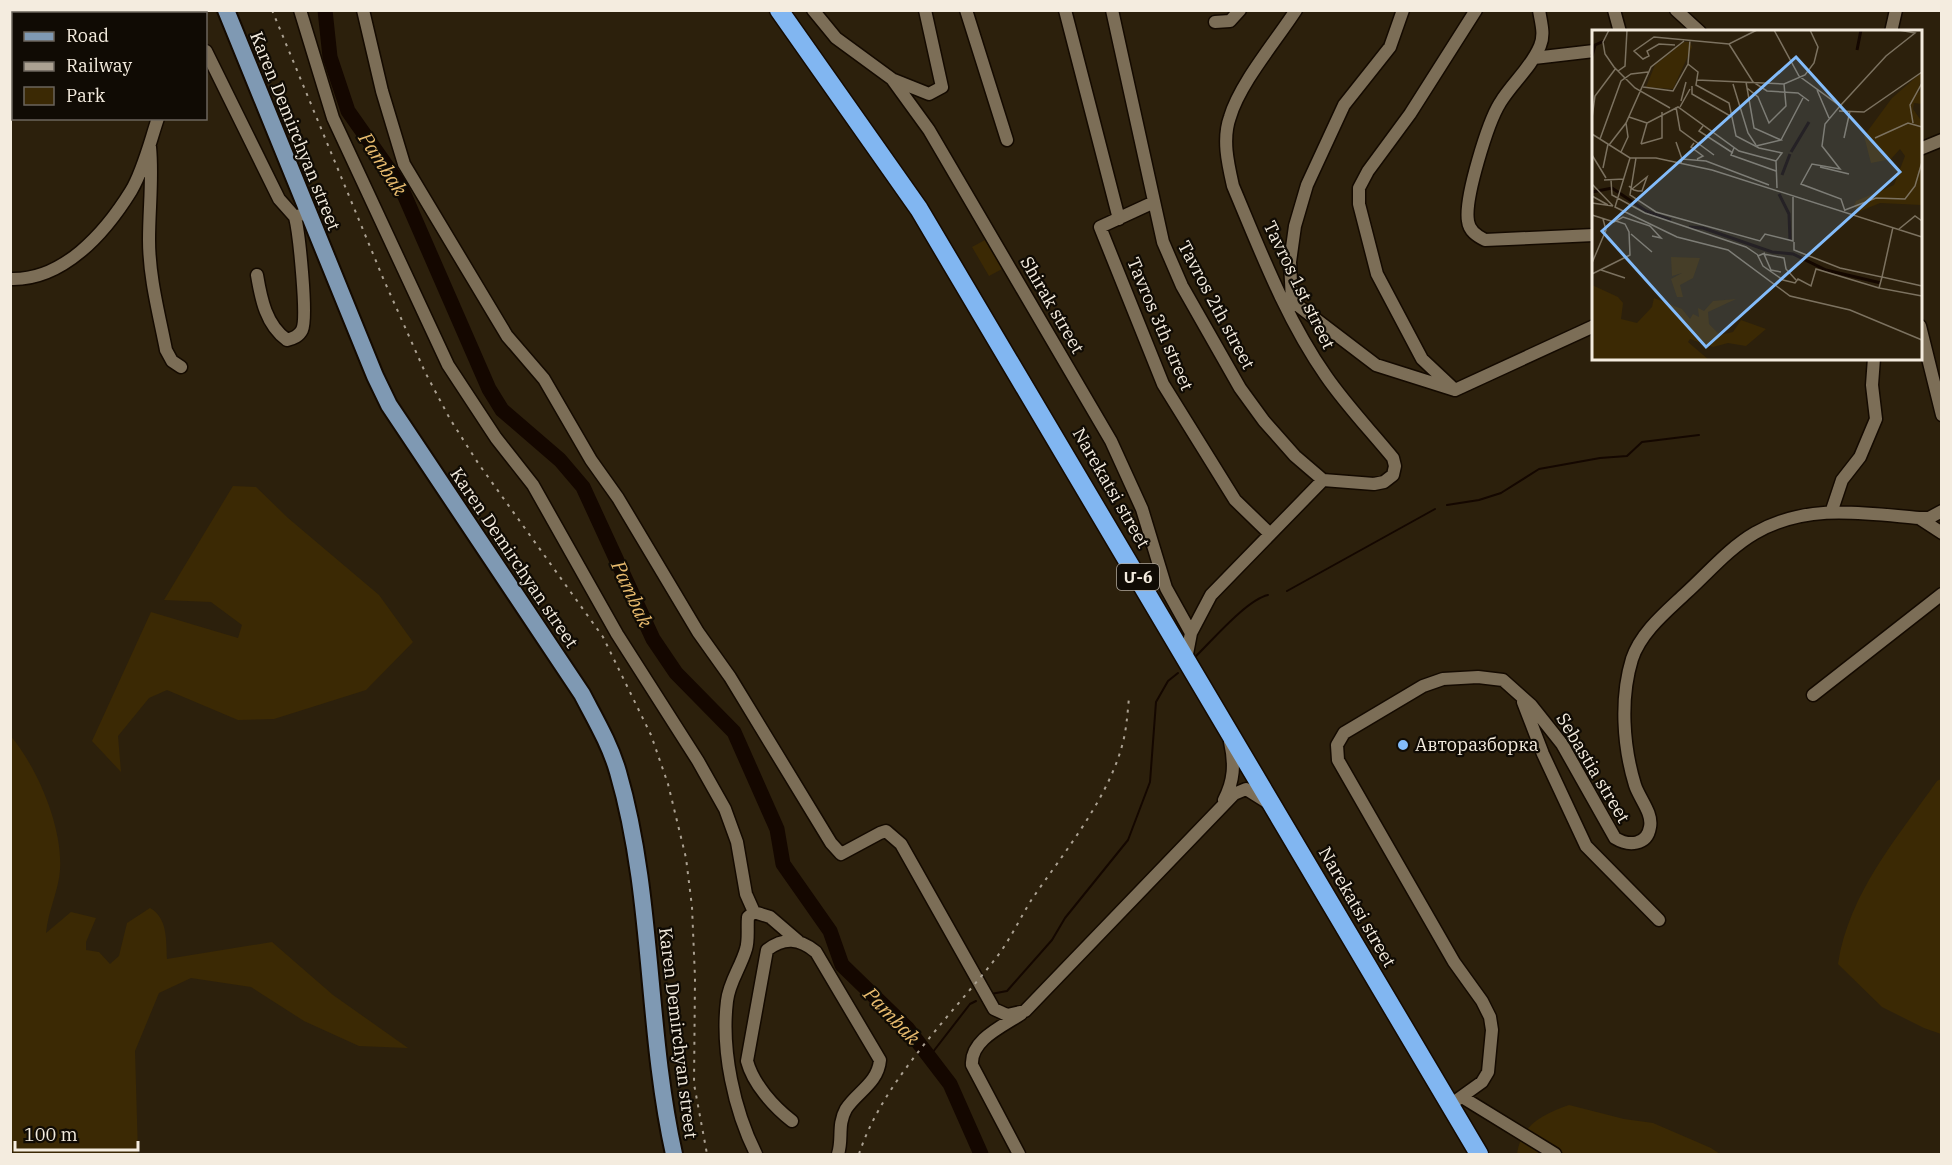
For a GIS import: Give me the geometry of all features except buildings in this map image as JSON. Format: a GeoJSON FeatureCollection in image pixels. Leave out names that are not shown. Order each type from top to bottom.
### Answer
{"type":"FeatureCollection","features":[{"type":"Feature","properties":{"kind":"highway","name":"Narekatsi street"},"geometry":{"type":"LineString","coordinates":[[782,12],[920,208],[1274,807],[1456,1101],[1479,1155]]}},
{"type":"Feature","properties":{"kind":"main road","name":"Karen Demirchyan street"},"geometry":{"type":"LineString","coordinates":[[226,10],[301,215],[389,405],[582,694],[605,737],[618,772],[630,827],[640,888],[661,1082],[674,1155]]}},
{"type":"Feature","properties":{"kind":"street"},"geometry":{"type":"LineString","coordinates":[[300,10],[333,118],[448,365],[496,438],[533,485],[606,615],[698,761],[725,809],[737,842],[746,894],[754,912],[771,918],[798,941],[816,952],[880,1060],[876,1075],[846,1108],[839,1129],[838,1155]]}},
{"type":"Feature","properties":{"kind":"street"},"geometry":{"type":"LineString","coordinates":[[363,10],[382,92],[404,164],[507,336],[544,379],[591,460],[618,498],[831,843],[841,855],[880,833],[886,831],[893,835],[902,844],[994,1009],[1007,1015],[1021,1013]]}},
{"type":"Feature","properties":{"kind":"street","name":"Shirak street"},"geometry":{"type":"LineString","coordinates":[[813,10],[836,38],[892,80],[929,130],[1111,441],[1142,509],[1166,588],[1191,633]]}},
{"type":"Feature","properties":{"kind":"street"},"geometry":{"type":"LineString","coordinates":[[892,80],[929,94],[942,87],[926,10]]}},
{"type":"Feature","properties":{"kind":"street"},"geometry":{"type":"LineString","coordinates":[[966,10],[1007,140]]}},
{"type":"Feature","properties":{"kind":"street"},"geometry":{"type":"LineString","coordinates":[[1065,10],[1119,219]]}},
{"type":"Feature","properties":{"kind":"street","name":"Tavros 2th street"},"geometry":{"type":"LineString","coordinates":[[1112,10],[1152,203],[1163,242],[1182,286],[1240,388],[1272,430],[1304,464],[1323,480]]}},
{"type":"Feature","properties":{"kind":"street"},"geometry":{"type":"LineString","coordinates":[[1215,22],[1230,21],[1240,10]]}},
{"type":"Feature","properties":{"kind":"street"},"geometry":{"type":"LineString","coordinates":[[1455,390],[1422,360],[1377,274],[1359,204],[1359,188],[1368,171],[1410,114],[1476,10]]}},
{"type":"Feature","properties":{"kind":"street"},"geometry":{"type":"LineString","coordinates":[[1539,10],[1543,35],[1534,58],[1500,102],[1485,135],[1468,209],[1468,222],[1474,234],[1485,240],[1592,235]]}},
{"type":"Feature","properties":{"kind":"street"},"geometry":{"type":"LineString","coordinates":[[1614,10],[1619,30]]}},
{"type":"Feature","properties":{"kind":"street"},"geometry":{"type":"LineString","coordinates":[[1676,10],[1698,30]]}},
{"type":"Feature","properties":{"kind":"street"},"geometry":{"type":"LineString","coordinates":[[1891,30],[1896,10]]}},
{"type":"Feature","properties":{"kind":"street","name":"Tavros 1st street"},"geometry":{"type":"LineString","coordinates":[[1291,13],[1236,101],[1229,119],[1226,139],[1233,186],[1324,374],[1349,408],[1393,458],[1395,466],[1393,475],[1384,482],[1374,484],[1323,480]]}},
{"type":"Feature","properties":{"kind":"street"},"geometry":{"type":"LineString","coordinates":[[1399,13],[1390,47],[1344,105],[1307,184],[1295,226],[1288,302],[1376,365],[1455,390],[1592,326]]}},
{"type":"Feature","properties":{"kind":"street"},"geometry":{"type":"LineString","coordinates":[[1534,58],[1592,51]]}},
{"type":"Feature","properties":{"kind":"street"},"geometry":{"type":"LineString","coordinates":[[207,53],[279,198],[301,215],[303,259],[301,287],[304,325],[302,333],[295,338],[287,340],[271,324],[262,303],[257,275]]}},
{"type":"Feature","properties":{"kind":"street"},"geometry":{"type":"LineString","coordinates":[[10,279],[38,277],[62,265],[96,239],[132,190],[157,120]]}},
{"type":"Feature","properties":{"kind":"street"},"geometry":{"type":"LineString","coordinates":[[1922,148],[1941,140]]}},
{"type":"Feature","properties":{"kind":"street"},"geometry":{"type":"LineString","coordinates":[[149,142],[152,194],[149,240],[152,276],[165,350],[172,361],[181,367]]}},
{"type":"Feature","properties":{"kind":"street","name":"Tavros 3th street"},"geometry":{"type":"LineString","coordinates":[[1152,203],[1101,227],[1163,384],[1235,500],[1270,534]]}},
{"type":"Feature","properties":{"kind":"street"},"geometry":{"type":"LineString","coordinates":[[1922,334],[1941,415]]}},
{"type":"Feature","properties":{"kind":"street"},"geometry":{"type":"LineString","coordinates":[[1832,510],[1842,480],[1860,457],[1876,419],[1872,385],[1874,360]]}},
{"type":"Feature","properties":{"kind":"street"},"geometry":{"type":"LineString","coordinates":[[1186,659],[1191,633],[1211,594],[1323,480]]}},
{"type":"Feature","properties":{"kind":"street","name":"Sebastia street"},"geometry":{"type":"LineString","coordinates":[[1456,1101],[1482,1082],[1488,1072],[1492,1030],[1490,1017],[1482,1001],[1454,962],[1338,760],[1337,745],[1344,733],[1423,686],[1443,679],[1493,678],[1511,686],[1521,695],[1562,744],[1615,838],[1631,845],[1647,835],[1650,821],[1630,767],[1624,720],[1632,660],[1639,643],[1683,597],[1754,533],[1778,522],[1832,510],[1919,518],[1929,518],[1941,511]]}},
{"type":"Feature","properties":{"kind":"street"},"geometry":{"type":"LineString","coordinates":[[1919,518],[1941,533]]}},
{"type":"Feature","properties":{"kind":"street"},"geometry":{"type":"LineString","coordinates":[[1813,695],[1941,594]]}},
{"type":"Feature","properties":{"kind":"street"},"geometry":{"type":"LineString","coordinates":[[1521,695],[1543,754],[1586,846],[1659,920]]}},
{"type":"Feature","properties":{"kind":"street"},"geometry":{"type":"LineString","coordinates":[[1220,807],[1233,776],[1234,759],[1228,730]]}},
{"type":"Feature","properties":{"kind":"street"},"geometry":{"type":"LineString","coordinates":[[1019,1155],[972,1065],[971,1056],[981,1042],[1021,1013],[1234,794],[1246,789],[1274,807]]}},
{"type":"Feature","properties":{"kind":"street"},"geometry":{"type":"LineString","coordinates":[[754,912],[748,917],[747,946],[730,984],[726,1030],[739,1111],[756,1155]]}},
{"type":"Feature","properties":{"kind":"street"},"geometry":{"type":"LineString","coordinates":[[792,1121],[780,1112],[766,1094],[750,1072],[747,1061],[766,950],[786,939],[798,941]]}},
{"type":"Feature","properties":{"kind":"street"},"geometry":{"type":"LineString","coordinates":[[1456,1101],[1555,1155]]}},
{"type":"Feature","properties":{"kind":"green space"},"geometry":{"type":"Polygon","coordinates":[[[985,240],[1002,269],[989,276],[972,247],[985,240]]]}},
{"type":"Feature","properties":{"kind":"green space"},"geometry":{"type":"Polygon","coordinates":[[[233,486],[256,487],[288,518],[379,595],[413,642],[366,690],[274,719],[238,720],[167,690],[149,698],[118,736],[121,772],[92,741],[151,612],[238,638],[242,625],[211,602],[164,600],[233,486]]]}},
{"type":"Feature","properties":{"kind":"green space"},"geometry":{"type":"Polygon","coordinates":[[[10,735],[38,780],[53,817],[57,835],[60,870],[46,933],[71,912],[96,918],[86,942],[86,950],[99,952],[110,964],[119,956],[127,923],[150,908],[156,912],[163,924],[167,959],[272,942],[333,995],[408,1048],[359,1046],[304,1021],[251,987],[191,978],[159,993],[135,1051],[138,1154],[14,1154],[10,1148],[10,735]]]}},
{"type":"Feature","properties":{"kind":"green space"},"geometry":{"type":"Polygon","coordinates":[[[1942,779],[1941,1034],[1882,1007],[1838,964],[1852,913],[1864,890],[1891,845],[1937,781],[1942,779]]]}},
{"type":"Feature","properties":{"kind":"green space"},"geometry":{"type":"Polygon","coordinates":[[[1569,1105],[1624,1119],[1653,1123],[1720,1154],[1517,1154],[1519,1144],[1528,1128],[1550,1112],[1569,1105]]]}},
{"type":"Feature","properties":{"kind":"waterway","name":"Pambak"},"geometry":{"type":"LineString","coordinates":[[325,10],[330,57],[348,111],[400,185],[489,389],[502,410],[560,460],[583,487],[653,639],[676,673],[734,732],[777,829],[783,864],[830,931],[842,965],[908,1029],[950,1084],[981,1154]]}},
{"type":"Feature","properties":{"kind":"waterway"},"geometry":{"type":"LineString","coordinates":[[1447,505],[1479,500],[1501,493],[1539,469],[1600,458],[1627,456],[1642,442],[1699,435]]}},
{"type":"Feature","properties":{"kind":"waterway"},"geometry":{"type":"LineString","coordinates":[[1287,591],[1435,509]]}},
{"type":"Feature","properties":{"kind":"waterway"},"geometry":{"type":"LineString","coordinates":[[1193,659],[1239,613],[1259,598],[1268,595]]}},
{"type":"Feature","properties":{"kind":"waterway"},"geometry":{"type":"LineString","coordinates":[[991,994],[1007,991],[1052,940],[1065,918],[1128,840],[1150,782],[1156,702],[1168,681],[1178,673]]}},
{"type":"Feature","properties":{"kind":"waterway"},"geometry":{"type":"LineString","coordinates":[[929,1057],[970,1004],[976,1001]]}},
{"type":"Feature","properties":{"kind":"railway"},"geometry":{"type":"LineString","coordinates":[[272,10],[383,278],[425,372],[450,419],[478,463],[603,637],[651,735],[668,784],[686,858],[692,907],[695,978],[694,1084],[707,1154]]}},
{"type":"Feature","properties":{"kind":"railway"},"geometry":{"type":"LineString","coordinates":[[859,1154],[870,1127],[901,1076],[1001,951],[1032,899],[1087,820],[1119,755],[1125,733],[1129,697]]}},
{"type":"Feature","properties":{"kind":"place","name":"Авторазборка"},"geometry":{"type":"Point","coordinates":[1403,745]}}]}
